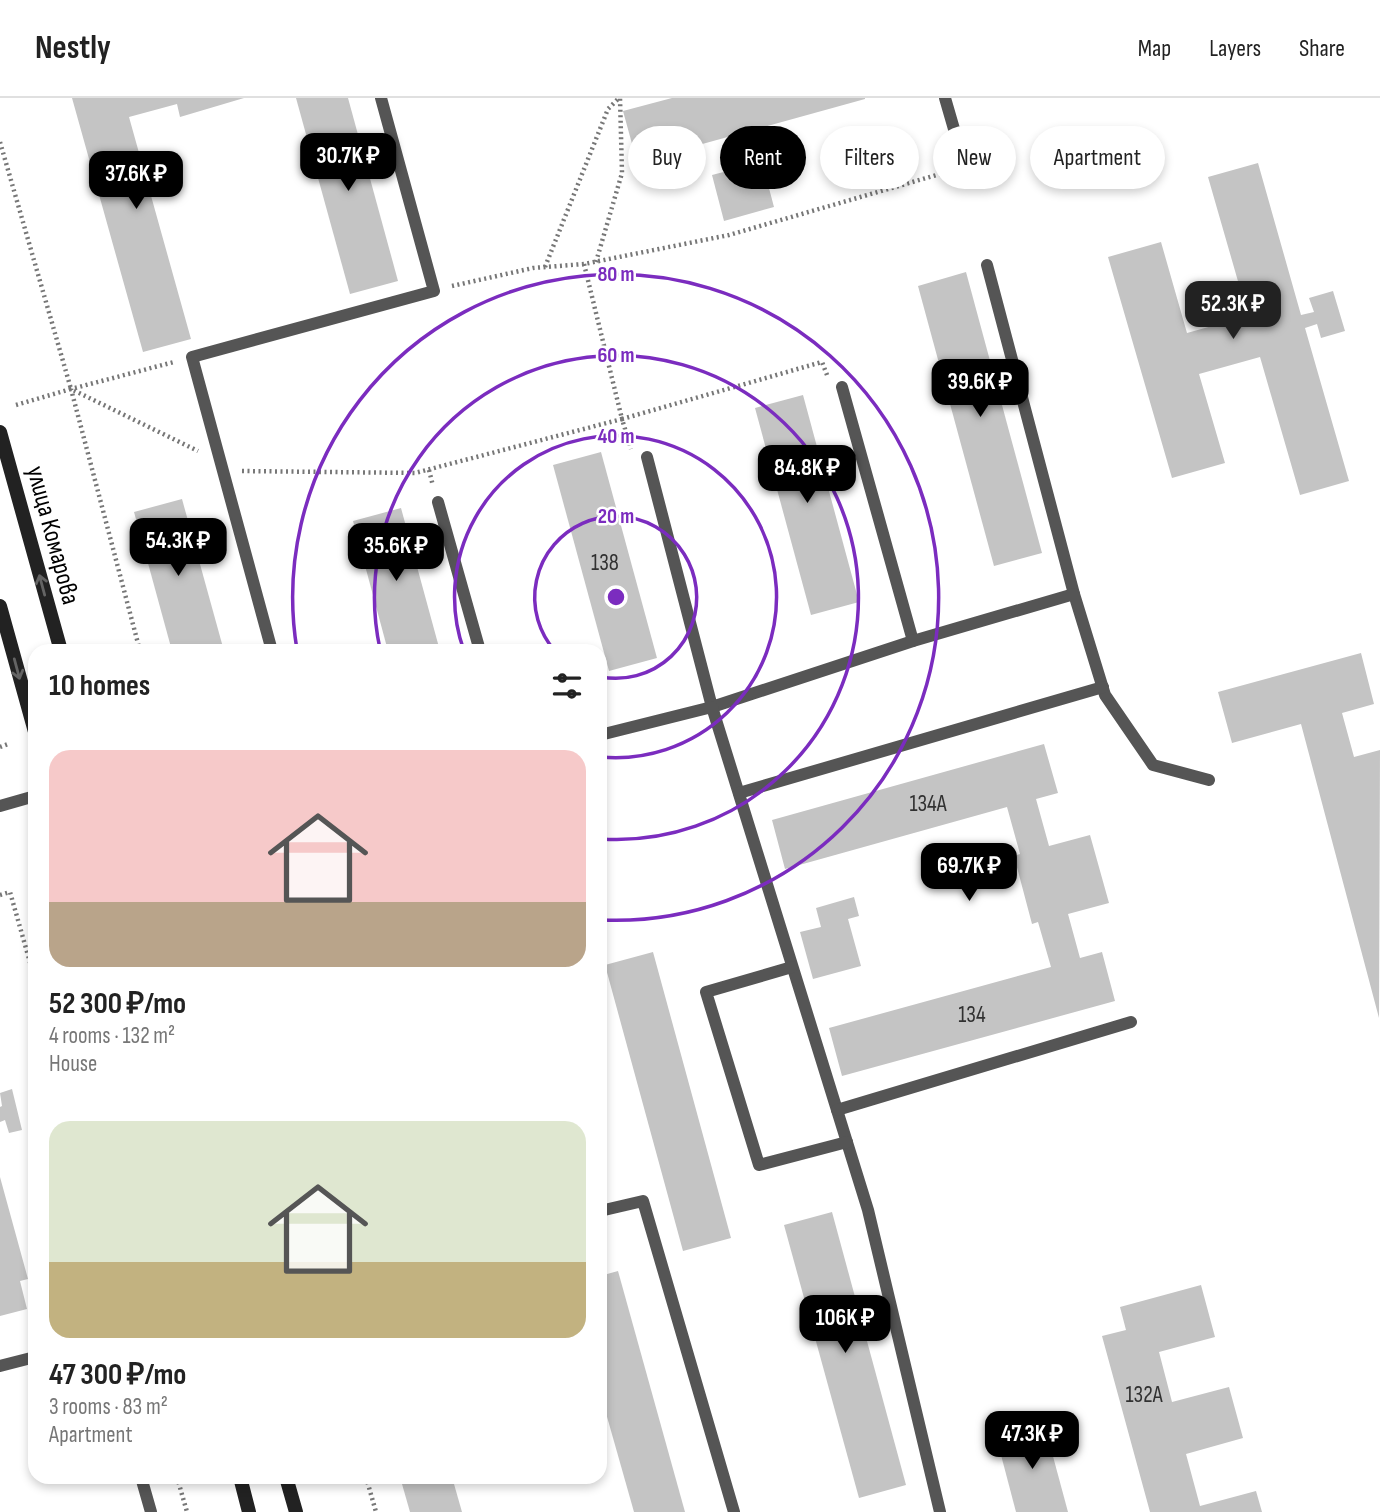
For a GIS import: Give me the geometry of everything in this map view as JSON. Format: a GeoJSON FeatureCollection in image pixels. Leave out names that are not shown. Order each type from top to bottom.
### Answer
{"type":"FeatureCollection","features":[{"type":"Feature","properties":{"kind":"main road","name":"улица Комарова"},"geometry":{"type":"LineString","coordinates":[[0,432],[59,644]]}},
{"type":"Feature","properties":{"kind":"main road"},"geometry":{"type":"LineString","coordinates":[[1,614],[28,708]]}},
{"type":"Feature","properties":{"kind":"main road"},"geometry":{"type":"LineString","coordinates":[[242,1484],[249,1512]]}},
{"type":"Feature","properties":{"kind":"main road"},"geometry":{"type":"LineString","coordinates":[[288,1484],[296,1512]]}},
{"type":"Feature","properties":{"kind":"lane"},"geometry":{"type":"LineString","coordinates":[[270,644],[192,357],[434,290],[381,98]]}},
{"type":"Feature","properties":{"kind":"lane"},"geometry":{"type":"LineString","coordinates":[[945,98],[953,126]]}},
{"type":"Feature","properties":{"kind":"lane"},"geometry":{"type":"LineString","coordinates":[[987,265],[1074,594],[1105,695],[1153,765],[1209,780]]}},
{"type":"Feature","properties":{"kind":"lane"},"geometry":{"type":"LineString","coordinates":[[842,387],[913,641]]}},
{"type":"Feature","properties":{"kind":"lane"},"geometry":{"type":"LineString","coordinates":[[647,457],[712,707],[868,1210],[940,1512]]}},
{"type":"Feature","properties":{"kind":"lane"},"geometry":{"type":"LineString","coordinates":[[438,502],[478,644]]}},
{"type":"Feature","properties":{"kind":"lane"},"geometry":{"type":"LineString","coordinates":[[607,733],[712,707],[913,641],[1074,594]]}},
{"type":"Feature","properties":{"kind":"lane"},"geometry":{"type":"LineString","coordinates":[[739,793],[1102,687]]}},
{"type":"Feature","properties":{"kind":"lane"},"geometry":{"type":"LineString","coordinates":[[0,806],[28,798]]}},
{"type":"Feature","properties":{"kind":"lane"},"geometry":{"type":"LineString","coordinates":[[792,967],[706,992],[759,1165],[847,1142]]}},
{"type":"Feature","properties":{"kind":"lane"},"geometry":{"type":"LineString","coordinates":[[837,1111],[1131,1022]]}},
{"type":"Feature","properties":{"kind":"lane"},"geometry":{"type":"LineString","coordinates":[[607,1209],[643,1201],[734,1512]]}},
{"type":"Feature","properties":{"kind":"lane"},"geometry":{"type":"LineString","coordinates":[[0,1366],[28,1358]]}},
{"type":"Feature","properties":{"kind":"lane"},"geometry":{"type":"LineString","coordinates":[[143,1484],[151,1512]]}},
{"type":"Feature","properties":{"kind":"path"},"geometry":{"type":"LineString","coordinates":[[545,267],[608,109],[620,98]]}},
{"type":"Feature","properties":{"kind":"path"},"geometry":{"type":"LineString","coordinates":[[596,262],[622,173],[620,98]]}},
{"type":"Feature","properties":{"kind":"path"},"geometry":{"type":"LineString","coordinates":[[0,142],[71,389],[138,644]]}},
{"type":"Feature","properties":{"kind":"path"},"geometry":{"type":"LineString","coordinates":[[434,290],[533,268],[596,262],[729,235],[933,176]]}},
{"type":"Feature","properties":{"kind":"path"},"geometry":{"type":"LineString","coordinates":[[584,264],[633,457],[647,457]]}},
{"type":"Feature","properties":{"kind":"path"},"geometry":{"type":"LineString","coordinates":[[16,405],[192,357]]}},
{"type":"Feature","properties":{"kind":"path"},"geometry":{"type":"LineString","coordinates":[[71,389],[222,466],[415,473],[622,419],[822,362],[830,385],[842,387]]}},
{"type":"Feature","properties":{"kind":"path"},"geometry":{"type":"LineString","coordinates":[[0,747],[8,744]]}},
{"type":"Feature","properties":{"kind":"path"},"geometry":{"type":"LineString","coordinates":[[0,895],[10,892],[28,955]]}},
{"type":"Feature","properties":{"kind":"path"},"geometry":{"type":"LineString","coordinates":[[179,1484],[187,1512]]}},
{"type":"Feature","properties":{"kind":"path"},"geometry":{"type":"LineString","coordinates":[[368,1484],[376,1512]]}},
{"type":"Feature","properties":{"kind":"building"},"geometry":{"type":"Polygon","coordinates":[[[72,98],[244,98],[180,117],[177,104],[129,117],[191,339],[143,352],[72,98]]]}},
{"type":"Feature","properties":{"kind":"building"},"geometry":{"type":"Polygon","coordinates":[[[296,98],[348,98],[398,281],[350,294],[296,98]]]}},
{"type":"Feature","properties":{"kind":"building"},"geometry":{"type":"Polygon","coordinates":[[[672,98],[865,98],[767,126],[720,126],[720,139],[706,143],[706,126],[628,126],[628,129],[623,111],[672,98]]]}},
{"type":"Feature","properties":{"kind":"building"},"geometry":{"type":"Polygon","coordinates":[[[1258,163],[1301,315],[1314,312],[1309,298],[1333,291],[1345,331],[1321,338],[1317,324],[1305,328],[1349,481],[1300,495],[1260,357],[1199,374],[1225,463],[1172,478],[1108,257],[1161,242],[1187,333],[1248,316],[1208,177],[1258,163]]]}},
{"type":"Feature","properties":{"kind":"building"},"geometry":{"type":"Polygon","coordinates":[[[720,173],[720,189],[769,189],[774,207],[724,221],[712,175],[720,173]]]}},
{"type":"Feature","properties":{"kind":"building"},"geometry":{"type":"Polygon","coordinates":[[[966,272],[1042,553],[994,566],[918,286],[966,272]]]}},
{"type":"Feature","properties":{"kind":"building"},"geometry":{"type":"Polygon","coordinates":[[[803,395],[859,602],[811,615],[755,408],[803,395]]]}},
{"type":"Feature","properties":{"kind":"building"},"geometry":{"type":"Polygon","coordinates":[[[601,452],[657,658],[609,671],[607,644],[602,644],[553,465],[601,452]]]}},
{"type":"Feature","properties":{"kind":"building"},"geometry":{"type":"Polygon","coordinates":[[[182,499],[222,644],[170,644],[134,512],[182,499]]]}},
{"type":"Feature","properties":{"kind":"building"},"geometry":{"type":"Polygon","coordinates":[[[401,508],[438,644],[386,644],[353,521],[401,508]]]}},
{"type":"Feature","properties":{"kind":"building"},"geometry":{"type":"Polygon","coordinates":[[[1361,653],[1374,704],[1342,713],[1354,757],[1380,750],[1379,1018],[1301,724],[1232,743],[1218,692],[1361,653]]]}},
{"type":"Feature","properties":{"kind":"building"},"geometry":{"type":"Polygon","coordinates":[[[1044,744],[1058,793],[1036,799],[1049,846],[1090,835],[1109,903],[1068,914],[1080,958],[1102,952],[1115,1001],[842,1076],[829,1028],[1051,967],[1038,922],[1032,924],[1014,856],[1020,854],[1007,807],[785,869],[772,820],[1044,744]]]}},
{"type":"Feature","properties":{"kind":"building"},"geometry":{"type":"Polygon","coordinates":[[[854,897],[859,916],[848,919],[861,966],[813,979],[800,932],[821,927],[816,908],[854,897]]]}},
{"type":"Feature","properties":{"kind":"building"},"geometry":{"type":"Polygon","coordinates":[[[653,952],[731,1238],[683,1251],[607,964],[653,952]]]}},
{"type":"Feature","properties":{"kind":"building"},"geometry":{"type":"Polygon","coordinates":[[[12,1089],[22,1130],[9,1133],[5,1120],[0,1122],[0,1093],[12,1089]]]}},
{"type":"Feature","properties":{"kind":"building"},"geometry":{"type":"Polygon","coordinates":[[[0,1177],[28,1279],[20,1281],[27,1309],[0,1316],[0,1177]]]}},
{"type":"Feature","properties":{"kind":"building"},"geometry":{"type":"Polygon","coordinates":[[[832,1212],[906,1485],[859,1498],[784,1225],[832,1212]]]}},
{"type":"Feature","properties":{"kind":"building"},"geometry":{"type":"Polygon","coordinates":[[[618,1271],[685,1512],[634,1512],[607,1417],[607,1274],[618,1271]]]}},
{"type":"Feature","properties":{"kind":"building"},"geometry":{"type":"Polygon","coordinates":[[[1201,1285],[1215,1337],[1159,1352],[1172,1402],[1229,1387],[1243,1438],[1186,1454],[1200,1506],[1256,1491],[1262,1512],[1150,1512],[1102,1336],[1126,1330],[1120,1307],[1201,1285]]]}},
{"type":"Feature","properties":{"kind":"building"},"geometry":{"type":"Polygon","coordinates":[[[1044,1423],[1068,1512],[1016,1512],[996,1436],[1044,1423]]]}},
{"type":"Feature","properties":{"kind":"building"},"geometry":{"type":"Polygon","coordinates":[[[402,1484],[454,1484],[462,1512],[410,1512],[402,1484]]]}}]}
